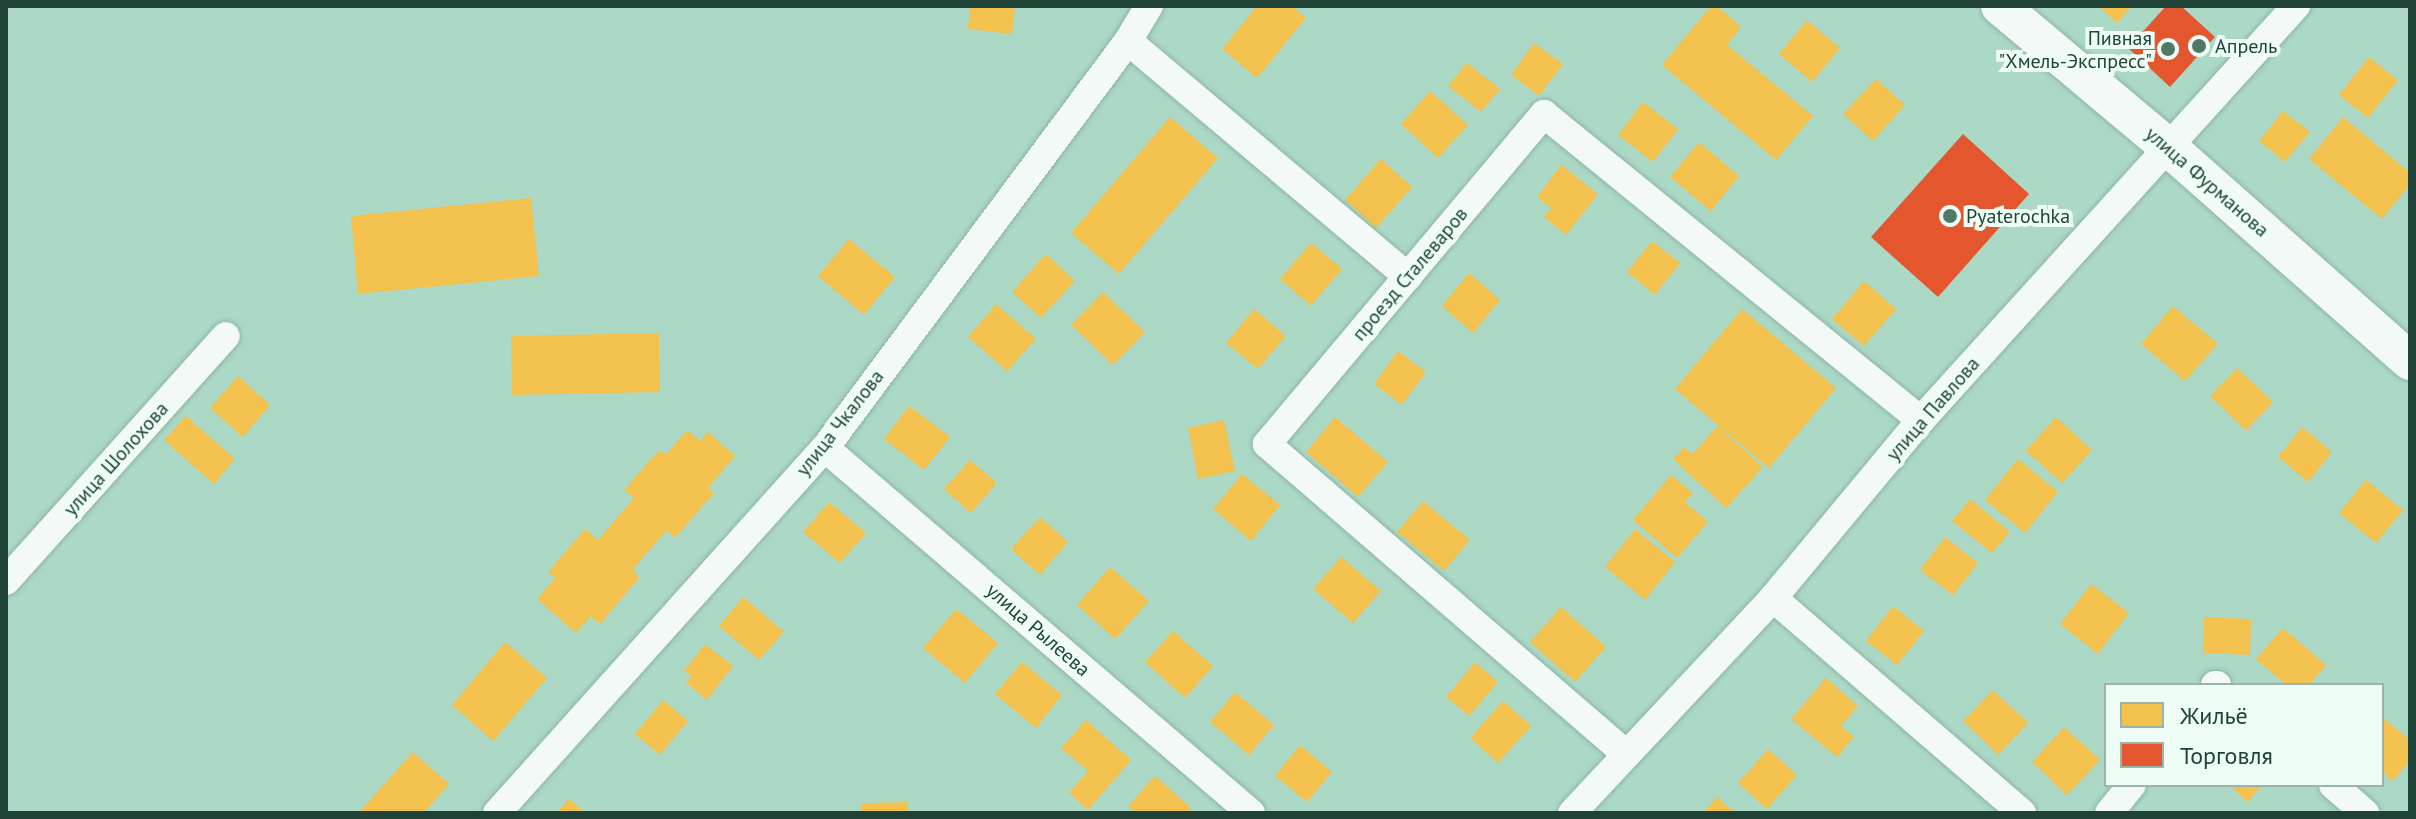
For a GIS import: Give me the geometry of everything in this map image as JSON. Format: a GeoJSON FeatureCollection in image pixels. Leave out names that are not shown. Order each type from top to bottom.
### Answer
{"type":"FeatureCollection","features":[{"type":"Feature","properties":{"kind":"street","name":"улица Чкалова"},"geometry":{"type":"LineString","coordinates":[[497,813],[825,448],[1128,41],[1149,6]]}},
{"type":"Feature","properties":{"kind":"street","name":"улица Фурманова"},"geometry":{"type":"LineString","coordinates":[[2000,6],[2168,147],[2410,361]]}},
{"type":"Feature","properties":{"kind":"street","name":"улица Павлова"},"geometry":{"type":"LineString","coordinates":[[1572,813],[1773,598],[1921,420],[2296,6]]}},
{"type":"Feature","properties":{"kind":"street"},"geometry":{"type":"LineString","coordinates":[[1128,41],[1408,277]]}},
{"type":"Feature","properties":{"kind":"street","name":"проезд Сталеваров"},"geometry":{"type":"LineString","coordinates":[[1625,753],[1267,444],[1544,114],[1921,420]]}},
{"type":"Feature","properties":{"kind":"street","name":"улица Шолохова"},"geometry":{"type":"LineString","coordinates":[[6,581],[226,336]]}},
{"type":"Feature","properties":{"kind":"street","name":"улица Рылеева"},"geometry":{"type":"LineString","coordinates":[[825,448],[1251,813]]}},
{"type":"Feature","properties":{"kind":"street"},"geometry":{"type":"LineString","coordinates":[[1773,598],[2022,813]]}},
{"type":"Feature","properties":{"kind":"street"},"geometry":{"type":"LineString","coordinates":[[2109,813],[2130,787]]}},
{"type":"Feature","properties":{"kind":"street"},"geometry":{"type":"LineString","coordinates":[[2335,787],[2365,813]]}},
{"type":"Feature","properties":{"kind":"building: Жильё"},"geometry":{"type":"Polygon","coordinates":[[[970,6],[1015,6],[1012,34],[968,29],[970,6]]]}},
{"type":"Feature","properties":{"kind":"building: Жильё"},"geometry":{"type":"Polygon","coordinates":[[[1257,6],[1292,6],[1306,18],[1257,78],[1222,49],[1257,6]]]}},
{"type":"Feature","properties":{"kind":"building: Жильё"},"geometry":{"type":"Polygon","coordinates":[[[1711,6],[1717,6],[1741,27],[1727,45],[1813,116],[1776,160],[1662,65],[1711,6]]]}},
{"type":"Feature","properties":{"kind":"building: Жильё"},"geometry":{"type":"Polygon","coordinates":[[[2098,6],[2132,6],[2117,23],[2098,6]]]}},
{"type":"Feature","properties":{"kind":"building: Жильё"},"geometry":{"type":"Polygon","coordinates":[[[1807,20],[1840,48],[1812,82],[1779,54],[1807,20]]]}},
{"type":"Feature","properties":{"kind":"building: Жильё"},"geometry":{"type":"Polygon","coordinates":[[[1534,43],[1563,64],[1539,96],[1511,75],[1534,43]]]}},
{"type":"Feature","properties":{"kind":"building: Жильё"},"geometry":{"type":"Polygon","coordinates":[[[2369,57],[2398,80],[2368,118],[2339,95],[2369,57]]]}},
{"type":"Feature","properties":{"kind":"building: Жильё"},"geometry":{"type":"Polygon","coordinates":[[[1467,63],[1500,89],[1481,112],[1448,86],[1467,63]]]}},
{"type":"Feature","properties":{"kind":"building: Жильё"},"geometry":{"type":"Polygon","coordinates":[[[1876,79],[1905,105],[1873,141],[1843,114],[1876,79]]]}},
{"type":"Feature","properties":{"kind":"building: Жильё"},"geometry":{"type":"Polygon","coordinates":[[[1430,91],[1468,125],[1438,158],[1401,124],[1430,91]]]}},
{"type":"Feature","properties":{"kind":"building: Жильё"},"geometry":{"type":"Polygon","coordinates":[[[1643,102],[1678,129],[1653,162],[1618,135],[1643,102]]]}},
{"type":"Feature","properties":{"kind":"building: Жильё"},"geometry":{"type":"Polygon","coordinates":[[[2283,111],[2310,132],[2285,162],[2259,141],[2283,111]]]}},
{"type":"Feature","properties":{"kind":"building: Жильё"},"geometry":{"type":"Polygon","coordinates":[[[1170,117],[1218,158],[1119,274],[1071,233],[1170,117]]]}},
{"type":"Feature","properties":{"kind":"building: Жильё"},"geometry":{"type":"Polygon","coordinates":[[[2343,117],[2410,173],[2410,184],[2382,219],[2309,159],[2343,117]]]}},
{"type":"Feature","properties":{"kind":"building: Жильё"},"geometry":{"type":"Polygon","coordinates":[[[1699,142],[1739,176],[1711,211],[1670,177],[1699,142]]]}},
{"type":"Feature","properties":{"kind":"building: Жильё"},"geometry":{"type":"Polygon","coordinates":[[[1381,159],[1412,187],[1376,228],[1345,200],[1381,159]]]}},
{"type":"Feature","properties":{"kind":"building: Жильё"},"geometry":{"type":"Polygon","coordinates":[[[1561,165],[1598,194],[1566,235],[1544,217],[1551,208],[1537,197],[1561,165]]]}},
{"type":"Feature","properties":{"kind":"building: Жильё"},"geometry":{"type":"Polygon","coordinates":[[[531,198],[539,276],[358,294],[351,216],[531,198]]]}},
{"type":"Feature","properties":{"kind":"building: Жильё"},"geometry":{"type":"Polygon","coordinates":[[[849,239],[895,277],[864,315],[818,276],[849,239]]]}},
{"type":"Feature","properties":{"kind":"building: Жильё"},"geometry":{"type":"Polygon","coordinates":[[[1652,241],[1680,263],[1655,295],[1627,272],[1652,241]]]}},
{"type":"Feature","properties":{"kind":"building: Жильё"},"geometry":{"type":"Polygon","coordinates":[[[1311,243],[1342,269],[1311,306],[1280,279],[1311,243]]]}},
{"type":"Feature","properties":{"kind":"building: Жильё"},"geometry":{"type":"Polygon","coordinates":[[[1046,254],[1075,281],[1041,318],[1012,292],[1046,254]]]}},
{"type":"Feature","properties":{"kind":"building: Жильё"},"geometry":{"type":"Polygon","coordinates":[[[1469,273],[1500,300],[1473,333],[1442,306],[1469,273]]]}},
{"type":"Feature","properties":{"kind":"building: Жильё"},"geometry":{"type":"Polygon","coordinates":[[[1864,281],[1896,309],[1864,346],[1832,319],[1864,281]]]}},
{"type":"Feature","properties":{"kind":"building: Жильё"},"geometry":{"type":"Polygon","coordinates":[[[1103,292],[1145,332],[1113,365],[1071,325],[1103,292]]]}},
{"type":"Feature","properties":{"kind":"building: Жильё"},"geometry":{"type":"Polygon","coordinates":[[[996,304],[1036,339],[1007,371],[968,337],[996,304]]]}},
{"type":"Feature","properties":{"kind":"building: Жильё"},"geometry":{"type":"Polygon","coordinates":[[[2173,306],[2218,344],[2185,381],[2141,344],[2173,306]]]}},
{"type":"Feature","properties":{"kind":"building: Жильё"},"geometry":{"type":"Polygon","coordinates":[[[1254,309],[1286,336],[1258,369],[1226,343],[1254,309]]]}},
{"type":"Feature","properties":{"kind":"building: Жильё"},"geometry":{"type":"Polygon","coordinates":[[[1742,309],[1836,388],[1769,468],[1675,389],[1742,309]]]}},
{"type":"Feature","properties":{"kind":"building: Жильё"},"geometry":{"type":"Polygon","coordinates":[[[659,333],[660,392],[512,395],[511,336],[659,333]]]}},
{"type":"Feature","properties":{"kind":"building: Жильё"},"geometry":{"type":"Polygon","coordinates":[[[1398,351],[1426,372],[1402,405],[1374,384],[1398,351]]]}},
{"type":"Feature","properties":{"kind":"building: Жильё"},"geometry":{"type":"Polygon","coordinates":[[[2237,368],[2273,402],[2246,431],[2210,396],[2237,368]]]}},
{"type":"Feature","properties":{"kind":"building: Жильё"},"geometry":{"type":"Polygon","coordinates":[[[238,376],[270,405],[243,437],[210,408],[238,376]]]}},
{"type":"Feature","properties":{"kind":"building: Жильё"},"geometry":{"type":"Polygon","coordinates":[[[909,406],[950,437],[924,470],[884,439],[909,406]]]}},
{"type":"Feature","properties":{"kind":"building: Жильё"},"geometry":{"type":"Polygon","coordinates":[[[186,416],[235,459],[214,484],[164,440],[186,416]]]}},
{"type":"Feature","properties":{"kind":"building: Жильё"},"geometry":{"type":"Polygon","coordinates":[[[1335,417],[1388,462],[1358,497],[1306,452],[1335,417]]]}},
{"type":"Feature","properties":{"kind":"building: Жильё"},"geometry":{"type":"Polygon","coordinates":[[[2056,417],[2092,450],[2062,483],[2026,451],[2056,417]]]}},
{"type":"Feature","properties":{"kind":"building: Жильё"},"geometry":{"type":"Polygon","coordinates":[[[1224,420],[1235,471],[1198,479],[1188,428],[1224,420]]]}},
{"type":"Feature","properties":{"kind":"building: Жильё"},"geometry":{"type":"Polygon","coordinates":[[[1718,426],[1763,467],[1726,508],[1673,459],[1684,447],[1692,454],[1718,426]]]}},
{"type":"Feature","properties":{"kind":"building: Жильё"},"geometry":{"type":"Polygon","coordinates":[[[2302,427],[2332,452],[2308,482],[2278,457],[2302,427]]]}},
{"type":"Feature","properties":{"kind":"building: Жильё"},"geometry":{"type":"Polygon","coordinates":[[[687,430],[700,441],[708,432],[735,456],[708,488],[714,493],[675,538],[667,530],[633,569],[639,578],[600,624],[591,616],[576,633],[537,599],[555,578],[548,572],[585,529],[598,540],[634,498],[624,490],[658,451],[666,454],[687,430]]]}},
{"type":"Feature","properties":{"kind":"building: Жильё"},"geometry":{"type":"Polygon","coordinates":[[[2018,459],[2058,492],[2025,533],[1985,500],[2018,459]]]}},
{"type":"Feature","properties":{"kind":"building: Жильё"},"geometry":{"type":"Polygon","coordinates":[[[970,460],[997,483],[971,513],[944,489],[970,460]]]}},
{"type":"Feature","properties":{"kind":"building: Жильё"},"geometry":{"type":"Polygon","coordinates":[[[1242,474],[1280,505],[1251,541],[1213,509],[1242,474]]]}},
{"type":"Feature","properties":{"kind":"building: Жильё"},"geometry":{"type":"Polygon","coordinates":[[[1671,475],[1693,493],[1685,502],[1708,522],[1677,558],[1633,520],[1671,475]]]}},
{"type":"Feature","properties":{"kind":"building: Жильё"},"geometry":{"type":"Polygon","coordinates":[[[2366,480],[2403,510],[2376,543],[2339,513],[2366,480]]]}},
{"type":"Feature","properties":{"kind":"building: Жильё"},"geometry":{"type":"Polygon","coordinates":[[[1970,499],[2010,532],[1992,553],[1952,521],[1970,499]]]}},
{"type":"Feature","properties":{"kind":"building: Жильё"},"geometry":{"type":"Polygon","coordinates":[[[1423,501],[1470,540],[1444,571],[1397,532],[1423,501]]]}},
{"type":"Feature","properties":{"kind":"building: Жильё"},"geometry":{"type":"Polygon","coordinates":[[[829,502],[866,533],[840,563],[803,532],[829,502]]]}},
{"type":"Feature","properties":{"kind":"building: Жильё"},"geometry":{"type":"Polygon","coordinates":[[[1040,517],[1068,542],[1040,575],[1011,549],[1040,517]]]}},
{"type":"Feature","properties":{"kind":"building: Жильё"},"geometry":{"type":"Polygon","coordinates":[[[1635,529],[1675,562],[1645,600],[1605,567],[1635,529]]]}},
{"type":"Feature","properties":{"kind":"building: Жильё"},"geometry":{"type":"Polygon","coordinates":[[[1945,537],[1978,563],[1953,595],[1920,570],[1945,537]]]}},
{"type":"Feature","properties":{"kind":"building: Жильё"},"geometry":{"type":"Polygon","coordinates":[[[1341,557],[1381,591],[1353,623],[1313,589],[1341,557]]]}},
{"type":"Feature","properties":{"kind":"building: Жильё"},"geometry":{"type":"Polygon","coordinates":[[[1110,567],[1149,601],[1115,639],[1077,605],[1110,567]]]}},
{"type":"Feature","properties":{"kind":"building: Жильё"},"geometry":{"type":"Polygon","coordinates":[[[2091,584],[2129,613],[2098,654],[2060,624],[2091,584]]]}},
{"type":"Feature","properties":{"kind":"building: Жильё"},"geometry":{"type":"Polygon","coordinates":[[[743,597],[784,632],[759,660],[719,626],[743,597]]]}},
{"type":"Feature","properties":{"kind":"building: Жильё"},"geometry":{"type":"Polygon","coordinates":[[[1893,606],[1924,631],[1897,665],[1866,641],[1893,606]]]}},
{"type":"Feature","properties":{"kind":"building: Жильё"},"geometry":{"type":"Polygon","coordinates":[[[1561,607],[1606,647],[1575,682],[1530,642],[1561,607]]]}},
{"type":"Feature","properties":{"kind":"building: Жильё"},"geometry":{"type":"Polygon","coordinates":[[[956,609],[998,643],[965,683],[923,648],[956,609]]]}},
{"type":"Feature","properties":{"kind":"building: Жильё"},"geometry":{"type":"Polygon","coordinates":[[[2204,617],[2251,619],[2250,655],[2203,653],[2204,617]]]}},
{"type":"Feature","properties":{"kind":"building: Жильё"},"geometry":{"type":"Polygon","coordinates":[[[2283,628],[2326,665],[2311,683],[2284,683],[2256,659],[2283,628]]]}},
{"type":"Feature","properties":{"kind":"building: Жильё"},"geometry":{"type":"Polygon","coordinates":[[[1173,631],[1213,666],[1185,698],[1145,662],[1173,631]]]}},
{"type":"Feature","properties":{"kind":"building: Жильё"},"geometry":{"type":"Polygon","coordinates":[[[505,642],[547,678],[493,741],[452,705],[505,642]]]}},
{"type":"Feature","properties":{"kind":"building: Жильё"},"geometry":{"type":"Polygon","coordinates":[[[705,644],[733,666],[707,700],[686,683],[691,676],[684,671],[705,644]]]}},
{"type":"Feature","properties":{"kind":"building: Жильё"},"geometry":{"type":"Polygon","coordinates":[[[1022,662],[1062,695],[1036,728],[995,694],[1022,662]]]}},
{"type":"Feature","properties":{"kind":"building: Жильё"},"geometry":{"type":"Polygon","coordinates":[[[1475,662],[1498,682],[1469,716],[1446,697],[1475,662]]]}},
{"type":"Feature","properties":{"kind":"building: Жильё"},"geometry":{"type":"Polygon","coordinates":[[[1826,678],[1858,706],[1841,726],[1854,737],[1837,757],[1791,719],[1826,678]]]}},
{"type":"Feature","properties":{"kind":"building: Жильё"},"geometry":{"type":"Polygon","coordinates":[[[1993,690],[2028,723],[1998,755],[1963,721],[1993,690]]]}},
{"type":"Feature","properties":{"kind":"building: Жильё"},"geometry":{"type":"Polygon","coordinates":[[[1235,692],[1274,725],[1249,755],[1210,722],[1235,692]]]}},
{"type":"Feature","properties":{"kind":"building: Жильё"},"geometry":{"type":"Polygon","coordinates":[[[663,700],[688,721],[660,755],[635,734],[663,700]]]}},
{"type":"Feature","properties":{"kind":"building: Жильё"},"geometry":{"type":"Polygon","coordinates":[[[1503,701],[1531,726],[1498,763],[1470,738],[1503,701]]]}},
{"type":"Feature","properties":{"kind":"building: Жильё"},"geometry":{"type":"Polygon","coordinates":[[[2384,719],[2410,740],[2410,760],[2393,781],[2384,773],[2384,719]]]}},
{"type":"Feature","properties":{"kind":"building: Жильё"},"geometry":{"type":"Polygon","coordinates":[[[1086,720],[1131,760],[1088,810],[1069,793],[1088,771],[1061,748],[1086,720]]]}},
{"type":"Feature","properties":{"kind":"building: Жильё"},"geometry":{"type":"Polygon","coordinates":[[[2064,727],[2100,760],[2067,795],[2032,762],[2064,727]]]}},
{"type":"Feature","properties":{"kind":"building: Жильё"},"geometry":{"type":"Polygon","coordinates":[[[1300,745],[1332,772],[1307,802],[1275,776],[1300,745]]]}},
{"type":"Feature","properties":{"kind":"building: Жильё"},"geometry":{"type":"Polygon","coordinates":[[[1768,749],[1797,775],[1767,809],[1738,783],[1768,749]]]}},
{"type":"Feature","properties":{"kind":"building: Жильё"},"geometry":{"type":"Polygon","coordinates":[[[413,752],[449,784],[424,813],[364,813],[361,810],[413,752]]]}},
{"type":"Feature","properties":{"kind":"building: Жильё"},"geometry":{"type":"Polygon","coordinates":[[[1155,776],[1191,808],[1187,813],[1136,813],[1128,806],[1155,776]]]}},
{"type":"Feature","properties":{"kind":"building: Жильё"},"geometry":{"type":"Polygon","coordinates":[[[2231,787],[2260,787],[2248,802],[2231,787]]]}},
{"type":"Feature","properties":{"kind":"building: Жильё"},"geometry":{"type":"Polygon","coordinates":[[[1717,797],[1735,813],[1707,813],[1705,811],[1717,797]]]}},
{"type":"Feature","properties":{"kind":"building: Жильё"},"geometry":{"type":"Polygon","coordinates":[[[569,799],[586,813],[556,813],[569,799]]]}},
{"type":"Feature","properties":{"kind":"building: Жильё"},"geometry":{"type":"Polygon","coordinates":[[[908,802],[908,813],[862,813],[862,803],[908,802]]]}},
{"type":"Feature","properties":{"kind":"building: Торговля"},"geometry":{"type":"Polygon","coordinates":[[[2166,6],[2181,6],[2215,37],[2170,87],[2128,48],[2166,6]]]}},
{"type":"Feature","properties":{"kind":"building: Торговля","name":"Pyaterochka"},"geometry":{"type":"Polygon","coordinates":[[[1963,134],[2029,194],[1938,297],[1871,237],[1963,134]]]}},
{"type":"Feature","properties":{"kind":"place","name":"Апрель"},"geometry":{"type":"Point","coordinates":[2199,46]}},
{"type":"Feature","properties":{"kind":"place","name":"Пивная \"Хмель-Экспресс\""},"geometry":{"type":"Point","coordinates":[2168,49]}},
{"type":"Feature","properties":{"kind":"place","name":"Pyaterochka"},"geometry":{"type":"Point","coordinates":[1950,216]}}]}
